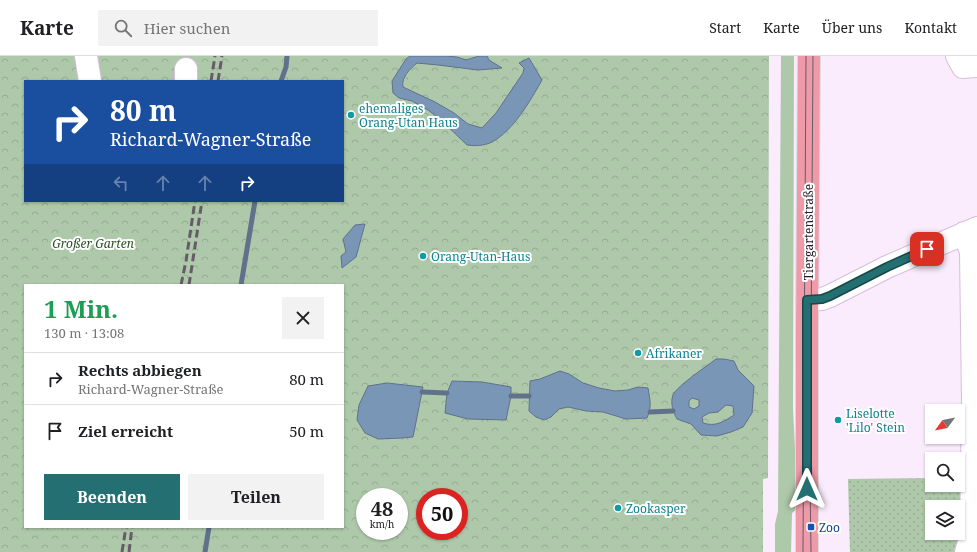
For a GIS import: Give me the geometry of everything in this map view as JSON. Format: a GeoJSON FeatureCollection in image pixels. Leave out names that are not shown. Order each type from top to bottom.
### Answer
{"type":"FeatureCollection","features":[{"type":"Feature","properties":{"kind":"main road","name":"Tiergartenstraße"},"geometry":{"type":"LineString","coordinates":[[807,552],[809,56]]}},
{"type":"Feature","properties":{"kind":"street"},"geometry":{"type":"LineString","coordinates":[[86,56],[90,80]]}},
{"type":"Feature","properties":{"kind":"street"},"geometry":{"type":"LineString","coordinates":[[957,56],[963,67],[977,66]]}},
{"type":"Feature","properties":{"kind":"street"},"geometry":{"type":"LineString","coordinates":[[807,300],[822,299],[830,296],[887,267],[970,231],[972,252],[973,400],[971,536],[966,552]]}},
{"type":"Feature","properties":{"kind":"green space","name":"Großer Garten"},"geometry":{"type":"Polygon","coordinates":[[[0,56],[769,56],[768,478],[763,479],[763,552],[0,552],[0,56]]]}},
{"type":"Feature","properties":{"kind":"green space"},"geometry":{"type":"Polygon","coordinates":[[[781,56],[794,56],[793,409],[798,508],[792,513],[791,552],[775,552],[775,524],[778,511],[781,56]]]}},
{"type":"Feature","properties":{"kind":"green space"},"geometry":{"type":"Polygon","coordinates":[[[925,478],[925,492],[962,492],[962,500],[925,500],[925,540],[960,540],[957,552],[850,552],[848,479],[925,478]]]}},
{"type":"Feature","properties":{"kind":"water"},"geometry":{"type":"Polygon","coordinates":[[[410,56],[446,56],[466,60],[479,56],[487,56],[489,60],[502,68],[478,70],[417,63],[403,80],[403,87],[435,102],[454,113],[468,124],[482,128],[496,113],[523,73],[524,68],[519,63],[529,58],[542,80],[521,114],[500,137],[486,144],[476,146],[467,145],[441,120],[428,110],[412,101],[399,98],[393,93],[392,81],[406,59],[410,56]]]}},
{"type":"Feature","properties":{"kind":"water"},"geometry":{"type":"Polygon","coordinates":[[[365,224],[356,257],[342,268],[341,256],[346,252],[343,239],[355,225],[365,224]]]}},
{"type":"Feature","properties":{"kind":"water"},"geometry":{"type":"Polygon","coordinates":[[[716,359],[734,361],[738,370],[754,386],[752,413],[743,427],[717,436],[701,435],[691,424],[677,419],[673,410],[672,398],[676,391],[686,382],[716,359]],[[692,398],[689,401],[689,407],[694,409],[699,406],[699,400],[692,398]],[[726,405],[718,412],[709,413],[702,417],[703,423],[716,424],[723,422],[734,415],[733,406],[726,405]]]}},
{"type":"Feature","properties":{"kind":"water"},"geometry":{"type":"Polygon","coordinates":[[[560,371],[569,374],[583,383],[599,388],[615,391],[628,390],[638,387],[648,388],[650,407],[647,418],[626,419],[603,412],[586,411],[568,407],[559,409],[551,417],[544,420],[536,417],[529,411],[530,381],[540,379],[560,371]]]}},
{"type":"Feature","properties":{"kind":"water"},"geometry":{"type":"Polygon","coordinates":[[[452,381],[482,382],[511,387],[511,396],[506,420],[468,419],[445,413],[447,393],[452,381]]]}},
{"type":"Feature","properties":{"kind":"water"},"geometry":{"type":"Polygon","coordinates":[[[387,383],[423,387],[413,437],[378,439],[365,433],[357,420],[359,405],[368,386],[387,383]]]}},
{"type":"Feature","properties":{"kind":"waterway"},"geometry":{"type":"LineString","coordinates":[[281,80],[286,67],[287,56]]}},
{"type":"Feature","properties":{"kind":"waterway"},"geometry":{"type":"LineString","coordinates":[[241,284],[255,202]]}},
{"type":"Feature","properties":{"kind":"waterway"},"geometry":{"type":"LineString","coordinates":[[422,392],[447,393]]}},
{"type":"Feature","properties":{"kind":"waterway"},"geometry":{"type":"LineString","coordinates":[[511,396],[529,396]]}},
{"type":"Feature","properties":{"kind":"waterway"},"geometry":{"type":"LineString","coordinates":[[650,412],[673,411]]}},
{"type":"Feature","properties":{"kind":"waterway"},"geometry":{"type":"LineString","coordinates":[[205,552],[209,528]]}},
{"type":"Feature","properties":{"kind":"tram line"},"geometry":{"type":"LineString","coordinates":[[803,552],[806,56]]}},
{"type":"Feature","properties":{"kind":"tram line"},"geometry":{"type":"LineString","coordinates":[[811,552],[810,478],[813,56]]}},
{"type":"Feature","properties":{"kind":"railway"},"geometry":{"type":"LineString","coordinates":[[211,80],[215,56]]}},
{"type":"Feature","properties":{"kind":"railway"},"geometry":{"type":"LineString","coordinates":[[218,80],[222,56]]}},
{"type":"Feature","properties":{"kind":"railway"},"geometry":{"type":"LineString","coordinates":[[181,284],[195,202]]}},
{"type":"Feature","properties":{"kind":"railway"},"geometry":{"type":"LineString","coordinates":[[189,284],[202,202]]}},
{"type":"Feature","properties":{"kind":"railway"},"geometry":{"type":"LineString","coordinates":[[122,552],[126,528]]}},
{"type":"Feature","properties":{"kind":"railway"},"geometry":{"type":"LineString","coordinates":[[129,552],[132,528]]}},
{"type":"Feature","properties":{"kind":"place","name":"ehemaliges Orang-Utan Haus"},"geometry":{"type":"Point","coordinates":[351,115]}},
{"type":"Feature","properties":{"kind":"place","name":"Orang-Utan-Haus"},"geometry":{"type":"Point","coordinates":[423,256]}},
{"type":"Feature","properties":{"kind":"place","name":"Afrikaner"},"geometry":{"type":"Point","coordinates":[638,353]}},
{"type":"Feature","properties":{"kind":"place","name":"Liselotte 'Lilo' Stein"},"geometry":{"type":"Point","coordinates":[838,420]}},
{"type":"Feature","properties":{"kind":"place","name":"Zookasper"},"geometry":{"type":"Point","coordinates":[618,508]}},
{"type":"Feature","properties":{"kind":"place","name":"Zoo"},"geometry":{"type":"Point","coordinates":[811,527]}},
{"type":"Feature","properties":{"kind":"route"},"geometry":{"type":"LineString","coordinates":[[807,489],[807,300],[822,299],[830,296],[887,267],[927,249]]}}]}
